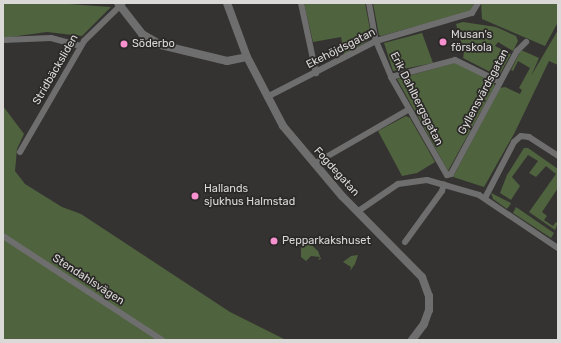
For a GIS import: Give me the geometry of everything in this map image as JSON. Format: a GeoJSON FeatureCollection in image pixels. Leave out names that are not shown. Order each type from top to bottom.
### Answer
{"type":"FeatureCollection","features":[{"type":"Feature","properties":{"kind":"street","name":"Fogdegatan"},"geometry":{"type":"LineString","coordinates":[[227,3],[247,57],[283,126],[314,164],[357,212],[417,270],[426,284],[429,296],[429,310],[424,324],[412,340]]}},
{"type":"Feature","properties":{"kind":"street"},"geometry":{"type":"LineString","coordinates":[[301,3],[316,73]]}},
{"type":"Feature","properties":{"kind":"street","name":"Erik Dahlbergsgatan"},"geometry":{"type":"LineString","coordinates":[[369,3],[376,41],[391,77],[444,173],[450,175]]}},
{"type":"Feature","properties":{"kind":"street","name":"Ekehöjdsgatan"},"geometry":{"type":"LineString","coordinates":[[267,97],[376,41],[472,13],[478,3]]}},
{"type":"Feature","properties":{"kind":"street"},"geometry":{"type":"LineString","coordinates":[[120,4],[142,34],[161,45],[227,61],[247,57]]}},
{"type":"Feature","properties":{"kind":"street","name":"Stridbäcksliden"},"geometry":{"type":"LineString","coordinates":[[20,152],[80,46],[93,30],[120,4]]}},
{"type":"Feature","properties":{"kind":"street"},"geometry":{"type":"LineString","coordinates":[[3,40],[51,38],[80,46]]}},
{"type":"Feature","properties":{"kind":"street","name":"Gyllensvärdsgatan"},"geometry":{"type":"LineString","coordinates":[[450,175],[500,82],[521,46],[526,42]]}},
{"type":"Feature","properties":{"kind":"street"},"geometry":{"type":"LineString","coordinates":[[391,77],[455,60],[500,82]]}},
{"type":"Feature","properties":{"kind":"street"},"geometry":{"type":"LineString","coordinates":[[314,164],[408,110]]}},
{"type":"Feature","properties":{"kind":"street"},"geometry":{"type":"LineString","coordinates":[[485,198],[508,152],[521,136],[529,137],[558,156]]}},
{"type":"Feature","properties":{"kind":"street"},"geometry":{"type":"LineString","coordinates":[[357,212],[385,191],[406,181],[427,180],[444,184],[485,198],[558,248]]}},
{"type":"Feature","properties":{"kind":"street"},"geometry":{"type":"LineString","coordinates":[[405,242],[442,191],[444,184]]}},
{"type":"Feature","properties":{"kind":"street","name":"Stendahlsvägen"},"geometry":{"type":"LineString","coordinates":[[3,236],[162,340]]}},
{"type":"Feature","properties":{"kind":"green space"},"geometry":{"type":"Polygon","coordinates":[[[3,3],[55,3],[111,7],[82,36],[47,32],[3,38],[3,3]]]}},
{"type":"Feature","properties":{"kind":"green space"},"geometry":{"type":"Polygon","coordinates":[[[304,3],[365,3],[371,35],[369,40],[344,55],[341,37],[313,42],[304,3]]]}},
{"type":"Feature","properties":{"kind":"green space"},"geometry":{"type":"Polygon","coordinates":[[[373,3],[474,3],[471,11],[381,36],[379,35],[373,3]]]}},
{"type":"Feature","properties":{"kind":"green space"},"geometry":{"type":"Polygon","coordinates":[[[481,3],[558,3],[558,22],[545,46],[482,19],[481,3]]]}},
{"type":"Feature","properties":{"kind":"green space"},"geometry":{"type":"Polygon","coordinates":[[[463,22],[496,27],[516,36],[518,41],[513,51],[498,42],[495,46],[511,54],[500,74],[496,75],[463,58],[464,52],[456,24],[463,22]]]}},
{"type":"Feature","properties":{"kind":"green space"},"geometry":{"type":"Polygon","coordinates":[[[558,30],[558,65],[549,61],[515,132],[484,187],[453,177],[500,88],[505,87],[520,94],[522,90],[519,88],[530,68],[518,61],[513,71],[511,70],[521,50],[539,58],[531,76],[558,30]]]}},
{"type":"Feature","properties":{"kind":"green space"},"geometry":{"type":"Polygon","coordinates":[[[422,33],[433,63],[393,71],[384,43],[422,33]]]}},
{"type":"Feature","properties":{"kind":"green space"},"geometry":{"type":"Polygon","coordinates":[[[458,62],[493,81],[495,86],[448,171],[397,79],[458,62]]]}},
{"type":"Feature","properties":{"kind":"green space"},"geometry":{"type":"Polygon","coordinates":[[[3,106],[24,134],[17,149],[15,171],[25,184],[62,207],[81,214],[230,312],[286,340],[3,340],[3,106]]]}},
{"type":"Feature","properties":{"kind":"green space"},"geometry":{"type":"Polygon","coordinates":[[[406,116],[410,118],[435,162],[417,173],[402,176],[378,131],[406,116]]]}},
{"type":"Feature","properties":{"kind":"green space"},"geometry":{"type":"Polygon","coordinates":[[[524,148],[528,148],[558,169],[558,188],[542,212],[547,216],[544,220],[553,226],[556,222],[558,223],[555,230],[529,212],[556,174],[546,166],[536,177],[529,173],[538,161],[528,155],[512,177],[520,186],[511,200],[500,193],[507,175],[524,148]]]}},
{"type":"Feature","properties":{"kind":"green space"},"geometry":{"type":"Polygon","coordinates":[[[491,193],[511,203],[507,209],[493,199],[491,193]]]}},
{"type":"Feature","properties":{"kind":"green space"},"geometry":{"type":"Polygon","coordinates":[[[516,207],[554,233],[551,238],[513,213],[516,207]]]}},
{"type":"Feature","properties":{"kind":"green space"},"geometry":{"type":"Polygon","coordinates":[[[306,240],[318,251],[321,259],[318,260],[320,257],[311,256],[306,261],[301,257],[301,246],[306,240]]]}},
{"type":"Feature","properties":{"kind":"green space"},"geometry":{"type":"Polygon","coordinates":[[[358,255],[355,264],[350,271],[351,267],[343,262],[351,256],[358,255]]]}},
{"type":"Feature","properties":{"kind":"place","name":"Musan's förskola"},"geometry":{"type":"Point","coordinates":[443,42]}},
{"type":"Feature","properties":{"kind":"place","name":"Söderbo"},"geometry":{"type":"Point","coordinates":[124,44]}},
{"type":"Feature","properties":{"kind":"place","name":"Hallands sjukhus Halmstad"},"geometry":{"type":"Point","coordinates":[195,196]}},
{"type":"Feature","properties":{"kind":"place","name":"Pepparkakshuset"},"geometry":{"type":"Point","coordinates":[274,241]}}]}
